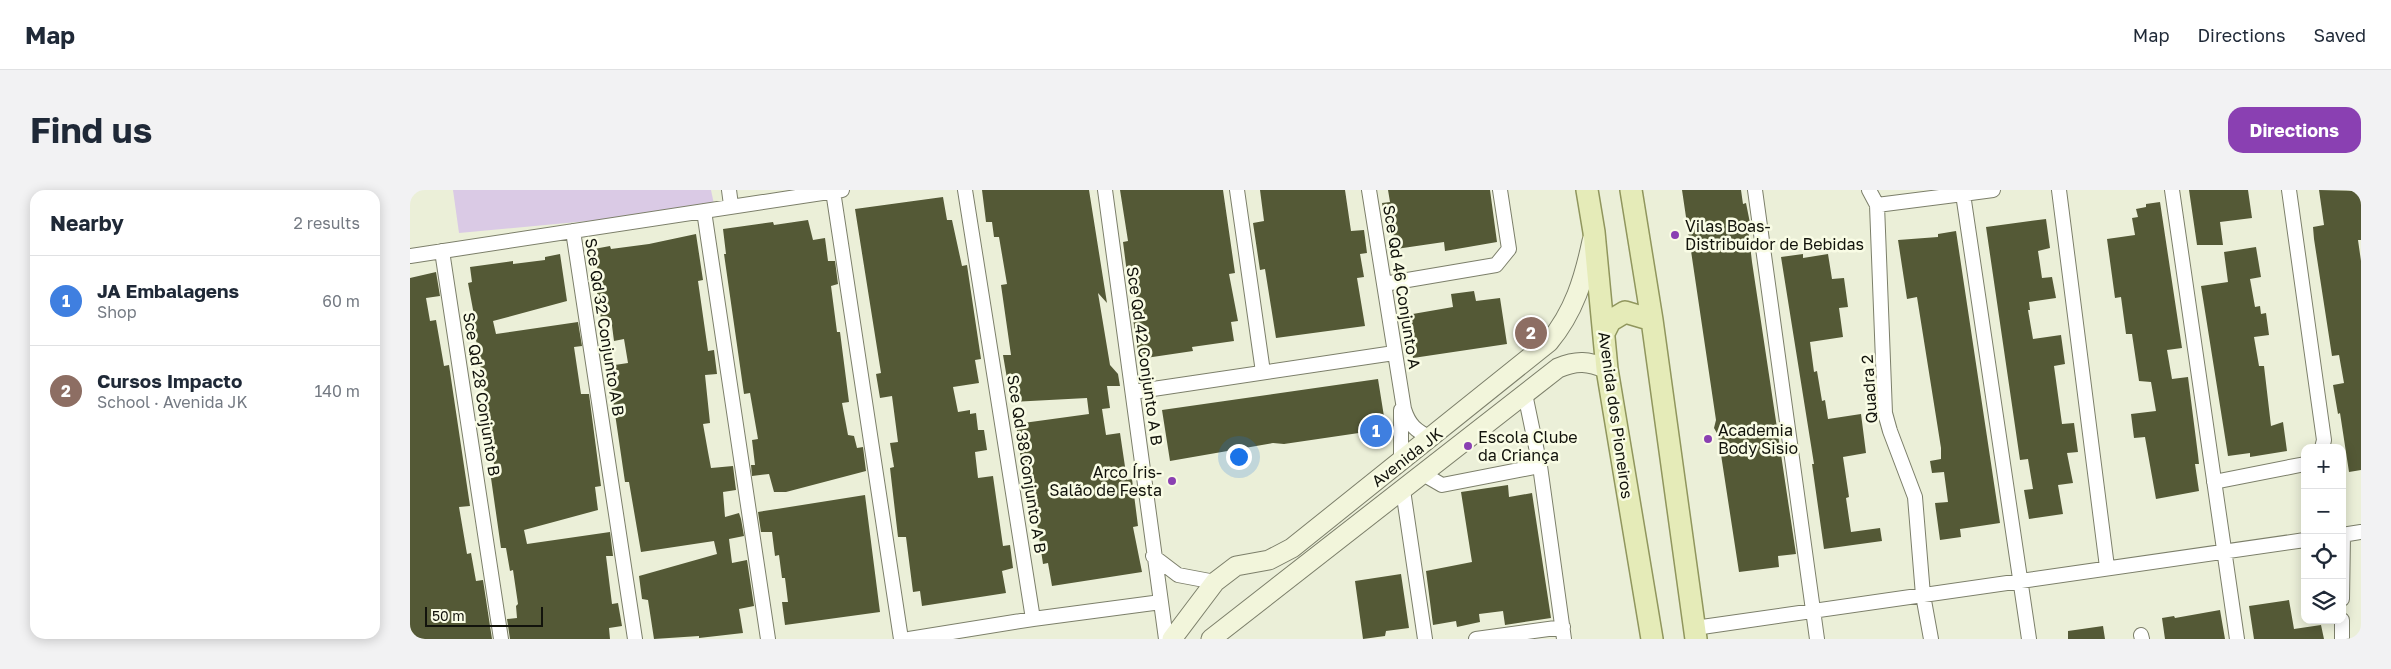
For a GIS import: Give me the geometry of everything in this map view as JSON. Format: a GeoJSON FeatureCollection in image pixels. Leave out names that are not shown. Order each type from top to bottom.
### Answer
{"type":"FeatureCollection","features":[{"type":"Feature","properties":{"kind":"main road","name":"Avenida dos Pioneiros"},"geometry":{"type":"LineString","coordinates":[[1587,190],[1594,232],[1607,369],[1652,639]]}},
{"type":"Feature","properties":{"kind":"main road"},"geometry":{"type":"LineString","coordinates":[[1631,190],[1652,320],[1696,634]]}},
{"type":"Feature","properties":{"kind":"main road","name":"Avenida JK"},"geometry":{"type":"LineString","coordinates":[[1172,639],[1215,582],[1236,566],[1269,560],[1292,548],[1534,356],[1563,325],[1576,299],[1594,232]]}},
{"type":"Feature","properties":{"kind":"main road"},"geometry":{"type":"LineString","coordinates":[[1604,333],[1610,321],[1625,312],[1652,320]]}},
{"type":"Feature","properties":{"kind":"main road","name":"Avenida JK"},"geometry":{"type":"LineString","coordinates":[[1211,639],[1558,368],[1569,363],[1589,362],[1607,369]]}},
{"type":"Feature","properties":{"kind":"main road"},"geometry":{"type":"LineString","coordinates":[[1254,562],[1262,565],[1269,574],[1272,584],[1270,592]]}},
{"type":"Feature","properties":{"kind":"street"},"geometry":{"type":"LineString","coordinates":[[729,190],[731,206]]}},
{"type":"Feature","properties":{"kind":"street","name":"Sce Qd 38 Conjunto A B"},"geometry":{"type":"LineString","coordinates":[[965,190],[1034,619]]}},
{"type":"Feature","properties":{"kind":"street","name":"Sce Qd 42 Conjunto A B"},"geometry":{"type":"LineString","coordinates":[[1105,190],[1153,556],[1166,639]]}},
{"type":"Feature","properties":{"kind":"street"},"geometry":{"type":"LineString","coordinates":[[1237,190],[1263,372]]}},
{"type":"Feature","properties":{"kind":"street","name":"Sce Qd 46 Conjunto A"},"geometry":{"type":"LineString","coordinates":[[1369,190],[1394,354],[1407,420],[1418,432],[1431,438]]}},
{"type":"Feature","properties":{"kind":"street"},"geometry":{"type":"LineString","coordinates":[[1384,284],[1496,265],[1509,249],[1500,190]]}},
{"type":"Feature","properties":{"kind":"street"},"geometry":{"type":"LineString","coordinates":[[1755,190],[1817,639]]}},
{"type":"Feature","properties":{"kind":"street"},"geometry":{"type":"LineString","coordinates":[[1869,190],[1877,205],[1993,190]]}},
{"type":"Feature","properties":{"kind":"street"},"geometry":{"type":"LineString","coordinates":[[2059,190],[2107,567]]}},
{"type":"Feature","properties":{"kind":"street"},"geometry":{"type":"LineString","coordinates":[[2172,190],[2237,639]]}},
{"type":"Feature","properties":{"kind":"street"},"geometry":{"type":"LineString","coordinates":[[2289,190],[2324,440],[2323,444]]}},
{"type":"Feature","properties":{"kind":"street"},"geometry":{"type":"LineString","coordinates":[[838,191],[901,639]]}},
{"type":"Feature","properties":{"kind":"street","name":"Sce Qd 32 Conjunto A B"},"geometry":{"type":"LineString","coordinates":[[635,639],[573,231],[838,191]]}},
{"type":"Feature","properties":{"kind":"street"},"geometry":{"type":"LineString","coordinates":[[1963,194],[2029,639]]}},
{"type":"Feature","properties":{"kind":"street","name":"Quadra 2"},"geometry":{"type":"LineString","coordinates":[[1877,205],[1886,413],[1890,431],[1915,497],[1923,595],[1931,639]]}},
{"type":"Feature","properties":{"kind":"street"},"geometry":{"type":"LineString","coordinates":[[704,211],[768,639]]}},
{"type":"Feature","properties":{"kind":"street"},"geometry":{"type":"LineString","coordinates":[[410,256],[573,231]]}},
{"type":"Feature","properties":{"kind":"street","name":"Sce Qd 28 Conjunto B"},"geometry":{"type":"LineString","coordinates":[[442,251],[501,639]]}},
{"type":"Feature","properties":{"kind":"street"},"geometry":{"type":"LineString","coordinates":[[1133,392],[1394,354]]}},
{"type":"Feature","properties":{"kind":"street","name":"Sce Qd 46 Conjunto A"},"geometry":{"type":"LineString","coordinates":[[1400,390],[1401,461]]}},
{"type":"Feature","properties":{"kind":"street"},"geometry":{"type":"LineString","coordinates":[[1476,639],[1563,633],[1540,466],[1525,394]]}},
{"type":"Feature","properties":{"kind":"street"},"geometry":{"type":"LineString","coordinates":[[2214,482],[2301,465]]}},
{"type":"Feature","properties":{"kind":"street"},"geometry":{"type":"LineString","coordinates":[[1423,474],[1442,485],[1540,466]]}},
{"type":"Feature","properties":{"kind":"street"},"geometry":{"type":"LineString","coordinates":[[1403,490],[1425,639]]}},
{"type":"Feature","properties":{"kind":"street"},"geometry":{"type":"LineString","coordinates":[[2346,534],[2361,532]]}},
{"type":"Feature","properties":{"kind":"street"},"geometry":{"type":"LineString","coordinates":[[1696,634],[1813,611],[2224,550],[2301,540]]}},
{"type":"Feature","properties":{"kind":"street"},"geometry":{"type":"LineString","coordinates":[[1153,556],[1178,575],[1215,582]]}},
{"type":"Feature","properties":{"kind":"street"},"geometry":{"type":"LineString","coordinates":[[909,639],[1034,619],[1160,602]]}},
{"type":"Feature","properties":{"kind":"street"},"geometry":{"type":"LineString","coordinates":[[2342,624],[2342,639]]}},
{"type":"Feature","properties":{"kind":"shaded area"},"geometry":{"type":"Polygon","coordinates":[[[453,190],[711,190],[715,209],[459,233],[453,190]]]}},
{"type":"Feature","properties":{"kind":"building"},"geometry":{"type":"Polygon","coordinates":[[[982,190],[1089,190],[1107,303],[1098,293],[1110,365],[1118,374],[1120,386],[1107,386],[1110,408],[1102,409],[1106,435],[1120,433],[1127,480],[1132,479],[1138,526],[1133,527],[1142,572],[1052,586],[1048,563],[1043,564],[1036,516],[1029,518],[1016,424],[1089,414],[1087,398],[1011,402],[1003,355],[1011,355],[1001,285],[1007,284],[999,237],[994,237],[992,222],[986,222],[982,190]]]}},
{"type":"Feature","properties":{"kind":"building"},"geometry":{"type":"Polygon","coordinates":[[[1120,190],[1223,190],[1235,273],[1229,274],[1238,321],[1231,322],[1234,341],[1192,347],[1193,351],[1139,359],[1132,312],[1138,311],[1135,288],[1129,289],[1123,242],[1128,241],[1120,190]]]}},
{"type":"Feature","properties":{"kind":"building"},"geometry":{"type":"Polygon","coordinates":[[[1260,190],[1345,190],[1351,231],[1364,230],[1367,253],[1360,254],[1364,277],[1357,278],[1365,326],[1276,338],[1265,269],[1260,270],[1253,223],[1264,221],[1260,190]]]}},
{"type":"Feature","properties":{"kind":"building"},"geometry":{"type":"Polygon","coordinates":[[[1388,190],[1490,190],[1497,242],[1445,251],[1444,242],[1396,249],[1392,227],[1386,226],[1382,203],[1390,202],[1388,190]]]}},
{"type":"Feature","properties":{"kind":"building"},"geometry":{"type":"Polygon","coordinates":[[[1682,190],[1741,190],[1743,204],[1746,203],[1751,228],[1748,228],[1752,262],[1796,554],[1778,556],[1779,567],[1739,572],[1718,435],[1714,428],[1716,420],[1682,190]]]}},
{"type":"Feature","properties":{"kind":"building"},"geometry":{"type":"Polygon","coordinates":[[[2189,190],[2248,190],[2252,218],[2220,222],[2223,245],[2197,245],[2189,190]]]}},
{"type":"Feature","properties":{"kind":"building"},"geometry":{"type":"Polygon","coordinates":[[[2319,190],[2361,191],[2361,240],[2358,240],[2361,261],[2361,470],[2349,472],[2346,444],[2333,385],[2344,383],[2339,355],[2332,356],[2314,239],[2313,227],[2324,225],[2319,190]]]}},
{"type":"Feature","properties":{"kind":"building"},"geometry":{"type":"Polygon","coordinates":[[[943,197],[947,220],[952,220],[962,266],[967,265],[981,359],[975,360],[979,383],[953,387],[958,412],[970,410],[970,414],[976,413],[978,430],[984,430],[987,450],[975,452],[978,478],[993,476],[1003,546],[1010,545],[1013,568],[1002,571],[1006,593],[922,606],[920,591],[913,592],[906,537],[898,537],[890,468],[894,467],[890,443],[898,442],[892,396],[880,398],[876,374],[881,373],[855,209],[943,197]]]}},
{"type":"Feature","properties":{"kind":"building"},"geometry":{"type":"Polygon","coordinates":[[[2160,202],[2182,348],[2167,350],[2172,379],[2188,377],[2199,464],[2195,464],[2199,491],[2156,499],[2145,437],[2134,438],[2131,414],[2156,411],[2151,382],[2139,381],[2132,334],[2126,334],[2121,297],[2115,298],[2107,239],[2135,235],[2132,218],[2138,217],[2136,209],[2146,207],[2146,204],[2160,202]]]}},
{"type":"Feature","properties":{"kind":"building"},"geometry":{"type":"Polygon","coordinates":[[[2046,219],[2050,248],[2038,251],[2042,278],[2052,277],[2056,298],[2029,302],[2030,310],[2028,310],[2033,339],[2061,335],[2065,364],[2054,366],[2062,424],[2074,423],[2078,452],[2067,453],[2073,483],[2058,485],[2063,514],[2029,519],[2024,490],[2033,489],[2028,459],[2020,460],[1986,227],[2046,219]]]}},
{"type":"Feature","properties":{"kind":"building"},"geometry":{"type":"Polygon","coordinates":[[[808,220],[813,240],[825,238],[828,261],[835,261],[838,284],[831,286],[837,332],[840,332],[849,402],[842,403],[848,435],[854,436],[857,448],[863,447],[866,471],[786,492],[774,492],[769,474],[752,476],[751,465],[755,465],[752,440],[758,439],[750,393],[744,394],[724,254],[726,254],[723,229],[773,222],[774,225],[808,220]]]}},
{"type":"Feature","properties":{"kind":"building"},"geometry":{"type":"Polygon","coordinates":[[[1956,231],[2000,523],[1960,529],[1961,537],[1940,540],[1935,503],[1948,502],[1944,472],[1932,473],[1930,461],[1941,459],[1941,448],[1917,297],[1907,299],[1898,240],[1938,237],[1938,234],[1956,231]]]}},
{"type":"Feature","properties":{"kind":"building"},"geometry":{"type":"Polygon","coordinates":[[[696,234],[703,280],[698,281],[708,351],[714,350],[717,374],[705,375],[710,423],[703,424],[711,468],[733,466],[736,490],[723,492],[725,517],[739,513],[741,519],[744,536],[729,539],[732,563],[747,560],[754,606],[739,609],[743,633],[699,638],[699,636],[654,639],[648,600],[642,599],[639,576],[717,554],[714,541],[641,552],[629,482],[625,482],[608,366],[628,363],[624,339],[614,341],[611,318],[601,319],[594,272],[598,272],[594,249],[610,246],[611,249],[649,244],[696,234]]]}},
{"type":"Feature","properties":{"kind":"building"},"geometry":{"type":"Polygon","coordinates":[[[2256,247],[2261,277],[2250,279],[2255,307],[2260,306],[2261,314],[2266,313],[2269,335],[2254,337],[2259,366],[2264,366],[2271,426],[2283,422],[2287,451],[2250,457],[2250,453],[2228,456],[2201,286],[2228,282],[2224,252],[2256,247]]]}},
{"type":"Feature","properties":{"kind":"building"},"geometry":{"type":"Polygon","coordinates":[[[560,254],[567,301],[493,321],[496,334],[578,322],[582,346],[574,347],[581,394],[589,394],[601,486],[595,487],[598,510],[524,530],[527,544],[610,532],[613,556],[606,556],[612,604],[618,603],[622,626],[609,628],[610,639],[510,639],[507,619],[517,618],[516,606],[518,604],[513,570],[510,571],[506,548],[501,548],[491,478],[496,477],[489,432],[484,432],[480,408],[487,407],[468,283],[472,282],[470,267],[513,261],[513,264],[545,260],[545,257],[560,254]]]}},
{"type":"Feature","properties":{"kind":"building"},"geometry":{"type":"Polygon","coordinates":[[[1803,254],[1803,258],[1828,254],[1832,279],[1844,278],[1848,307],[1839,308],[1843,337],[1810,342],[1814,372],[1817,371],[1822,401],[1825,400],[1828,419],[1861,414],[1866,453],[1843,457],[1849,497],[1846,498],[1851,532],[1880,528],[1882,541],[1824,549],[1812,464],[1814,464],[1781,257],[1803,254]]]}},
{"type":"Feature","properties":{"kind":"building"},"geometry":{"type":"Polygon","coordinates":[[[436,272],[440,296],[426,298],[430,321],[436,320],[444,366],[449,365],[470,506],[459,507],[467,554],[471,553],[476,581],[483,580],[492,639],[410,639],[410,278],[436,272]]]}},
{"type":"Feature","properties":{"kind":"building"},"geometry":{"type":"Polygon","coordinates":[[[1474,291],[1476,301],[1500,298],[1507,344],[1413,358],[1407,315],[1453,307],[1451,294],[1474,291]]]}},
{"type":"Feature","properties":{"kind":"building"},"geometry":{"type":"Polygon","coordinates":[[[1378,379],[1386,429],[1284,444],[1273,443],[1170,461],[1162,410],[1378,379]]]}},
{"type":"Feature","properties":{"kind":"building"},"geometry":{"type":"Polygon","coordinates":[[[1508,485],[1509,497],[1532,493],[1551,618],[1505,625],[1503,611],[1479,614],[1480,622],[1457,627],[1456,621],[1433,625],[1426,571],[1472,562],[1461,492],[1508,485]]]}},
{"type":"Feature","properties":{"kind":"building"},"geometry":{"type":"Polygon","coordinates":[[[865,495],[880,612],[785,625],[782,602],[788,602],[785,578],[782,578],[779,555],[775,556],[772,532],[761,532],[758,512],[865,495]]]}},
{"type":"Feature","properties":{"kind":"building"},"geometry":{"type":"Polygon","coordinates":[[[1401,574],[1409,628],[1386,631],[1385,636],[1363,639],[1355,581],[1401,574]]]}},
{"type":"Feature","properties":{"kind":"building"},"geometry":{"type":"Polygon","coordinates":[[[2289,600],[2294,629],[2321,625],[2324,639],[2254,639],[2249,606],[2289,600]]]}},
{"type":"Feature","properties":{"kind":"building"},"geometry":{"type":"Polygon","coordinates":[[[2220,610],[2225,639],[2165,639],[2162,618],[2174,616],[2175,618],[2220,610]]]}},
{"type":"Feature","properties":{"kind":"building"},"geometry":{"type":"Polygon","coordinates":[[[2103,626],[2105,639],[2068,639],[2068,631],[2103,626]]]}},
{"type":"Feature","properties":{"kind":"place","name":"Vilas Boas- Distribuidor de Bebidas"},"geometry":{"type":"Point","coordinates":[1675,235]}},
{"type":"Feature","properties":{"kind":"place","name":"Cursos Impacto"},"geometry":{"type":"Point","coordinates":[1531,333]}},
{"type":"Feature","properties":{"kind":"place","name":"JA Embalagens"},"geometry":{"type":"Point","coordinates":[1376,431]}},
{"type":"Feature","properties":{"kind":"place","name":"Academia Body Sisio"},"geometry":{"type":"Point","coordinates":[1708,439]}},
{"type":"Feature","properties":{"kind":"place","name":"Escola Clube da Criança"},"geometry":{"type":"Point","coordinates":[1468,446]}},
{"type":"Feature","properties":{"kind":"place","name":"Arco Íris- Salão de Festa"},"geometry":{"type":"Point","coordinates":[1172,481]}}]}
